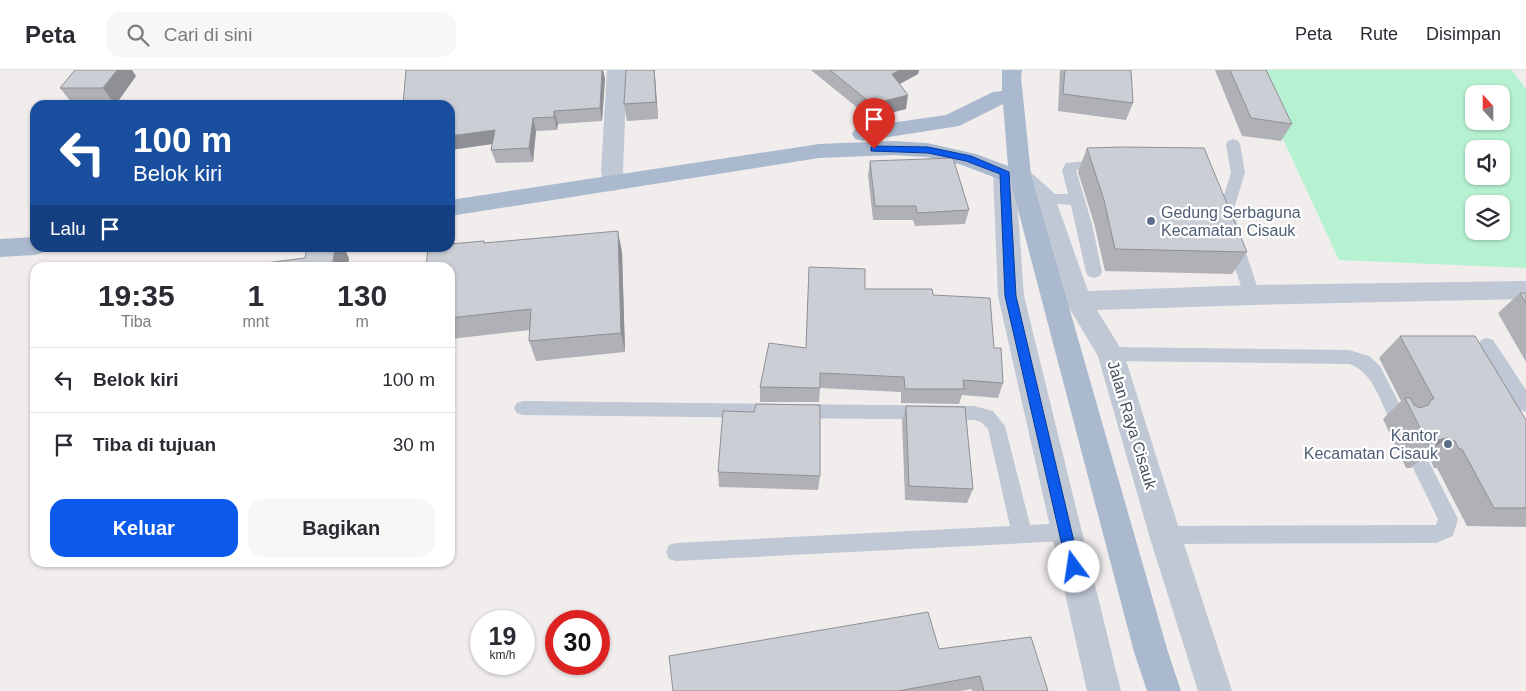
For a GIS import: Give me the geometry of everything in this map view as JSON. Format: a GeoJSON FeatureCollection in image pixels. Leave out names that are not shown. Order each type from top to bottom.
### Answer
{"type":"FeatureCollection","features":[{"type":"Feature","properties":{"kind":"main road"},"geometry":{"type":"LineString","coordinates":[[999,70],[1000,97],[1012,174],[1054,326],[1164,691]]}},
{"type":"Feature","properties":{"kind":"main road"},"geometry":{"type":"LineString","coordinates":[[1012,70],[1012,174]]}},
{"type":"Feature","properties":{"kind":"main road"},"geometry":{"type":"LineString","coordinates":[[455,207],[774,146],[936,124],[967,114],[1000,97]]}},
{"type":"Feature","properties":{"kind":"main road"},"geometry":{"type":"LineString","coordinates":[[455,194],[819,151],[893,148],[928,150],[968,159],[1012,174]]}},
{"type":"Feature","properties":{"kind":"main road"},"geometry":{"type":"LineString","coordinates":[[0,248],[30,246]]}},
{"type":"Feature","properties":{"kind":"main road"},"geometry":{"type":"LineString","coordinates":[[1054,326],[1132,655],[1144,691]]}},
{"type":"Feature","properties":{"kind":"street"},"geometry":{"type":"LineString","coordinates":[[613,177],[617,70]]}},
{"type":"Feature","properties":{"kind":"street"},"geometry":{"type":"LineString","coordinates":[[1012,174],[1011,296],[1065,532],[1104,691]]}},
{"type":"Feature","properties":{"kind":"street","name":"Jalan Raya Cisauk"},"geometry":{"type":"LineString","coordinates":[[1012,174],[1045,198],[1078,301],[1110,354],[1215,691]]}},
{"type":"Feature","properties":{"kind":"street"},"geometry":{"type":"LineString","coordinates":[[1078,301],[1252,295],[1526,290]]}},
{"type":"Feature","properties":{"kind":"lane"},"geometry":{"type":"LineString","coordinates":[[1233,144],[1238,173],[1228,205],[1229,226],[1252,295]]}},
{"type":"Feature","properties":{"kind":"lane"},"geometry":{"type":"LineString","coordinates":[[1094,272],[1070,170],[1072,166],[1116,163]]}},
{"type":"Feature","properties":{"kind":"lane"},"geometry":{"type":"LineString","coordinates":[[1045,198],[1077,200]]}},
{"type":"Feature","properties":{"kind":"lane"},"geometry":{"type":"LineString","coordinates":[[1487,345],[1526,405]]}},
{"type":"Feature","properties":{"kind":"lane"},"geometry":{"type":"LineString","coordinates":[[1110,354],[1349,357],[1363,361],[1374,371],[1398,419]]}},
{"type":"Feature","properties":{"kind":"lane"},"geometry":{"type":"LineString","coordinates":[[523,408],[974,413],[987,416],[996,426],[1022,533]]}},
{"type":"Feature","properties":{"kind":"lane"},"geometry":{"type":"LineString","coordinates":[[1165,535],[1436,534],[1446,530],[1448,519],[1422,468]]}},
{"type":"Feature","properties":{"kind":"lane"},"geometry":{"type":"LineString","coordinates":[[676,552],[1065,532]]}},
{"type":"Feature","properties":{"kind":"green space"},"geometry":{"type":"Polygon","coordinates":[[[1251,70],[1512,70],[1526,89],[1526,268],[1339,260],[1251,70]]]}},
{"type":"Feature","properties":{"kind":"building"},"geometry":{"type":"Polygon","coordinates":[[[75,70],[117,70],[103,88],[60,88],[75,70]]]}},
{"type":"Feature","properties":{"kind":"building"},"geometry":{"type":"Polygon","coordinates":[[[406,70],[602,70],[600,108],[554,111],[554,117],[533,118],[529,148],[491,150],[495,130],[455,135],[455,100],[403,100],[406,70]]]}},
{"type":"Feature","properties":{"kind":"building"},"geometry":{"type":"Polygon","coordinates":[[[626,70],[654,70],[656,102],[624,104],[626,70]]]}},
{"type":"Feature","properties":{"kind":"building"},"geometry":{"type":"Polygon","coordinates":[[[830,70],[900,70],[892,74],[908,95],[872,104],[830,70]]]}},
{"type":"Feature","properties":{"kind":"building"},"geometry":{"type":"Polygon","coordinates":[[[1065,70],[1131,70],[1133,103],[1063,94],[1065,70]]]}},
{"type":"Feature","properties":{"kind":"building"},"geometry":{"type":"Polygon","coordinates":[[[1230,70],[1266,70],[1292,124],[1251,118],[1230,70]]]}},
{"type":"Feature","properties":{"kind":"building","name":"Gedung Serbaguna Kecamatan Cisauk"},"geometry":{"type":"Polygon","coordinates":[[[1087,148],[1204,148],[1247,252],[1115,249],[1104,200],[1087,148]]]}},
{"type":"Feature","properties":{"kind":"building"},"geometry":{"type":"Polygon","coordinates":[[[953,158],[969,210],[917,213],[916,206],[875,206],[870,161],[953,158]]]}},
{"type":"Feature","properties":{"kind":"building"},"geometry":{"type":"Polygon","coordinates":[[[618,231],[621,333],[529,341],[531,309],[455,317],[455,262],[427,262],[428,252],[455,252],[455,244],[484,241],[484,243],[618,231]]]}},
{"type":"Feature","properties":{"kind":"building"},"geometry":{"type":"Polygon","coordinates":[[[306,252],[334,252],[333,262],[273,262],[305,258],[306,252]]]}},
{"type":"Feature","properties":{"kind":"building"},"geometry":{"type":"Polygon","coordinates":[[[809,267],[865,269],[865,289],[932,289],[933,295],[990,298],[994,348],[1001,348],[1003,383],[963,380],[964,389],[905,389],[904,377],[820,373],[820,388],[760,387],[769,343],[806,348],[809,267]]]}},
{"type":"Feature","properties":{"kind":"building"},"geometry":{"type":"Polygon","coordinates":[[[1520,293],[1526,293],[1526,303],[1520,293]]]}},
{"type":"Feature","properties":{"kind":"building"},"geometry":{"type":"Polygon","coordinates":[[[1400,336],[1475,336],[1526,420],[1526,508],[1494,508],[1462,449],[1459,449],[1455,441],[1447,438],[1438,440],[1435,448],[1430,448],[1405,398],[1410,398],[1414,405],[1420,408],[1428,405],[1434,399],[1400,336]]]}},
{"type":"Feature","properties":{"kind":"building"},"geometry":{"type":"Polygon","coordinates":[[[756,404],[820,405],[820,476],[718,472],[723,411],[754,412],[756,404]]]}},
{"type":"Feature","properties":{"kind":"building"},"geometry":{"type":"Polygon","coordinates":[[[906,406],[965,407],[973,489],[909,486],[906,406]]]}},
{"type":"Feature","properties":{"kind":"building"},"geometry":{"type":"Polygon","coordinates":[[[928,612],[939,649],[1031,637],[1048,691],[984,691],[980,676],[898,691],[673,691],[669,656],[928,612]]]}},
{"type":"Feature","properties":{"kind":"place","name":"Gedung Serbaguna Kecamatan Cisauk"},"geometry":{"type":"Point","coordinates":[1151,221]}},
{"type":"Feature","properties":{"kind":"place","name":"Kantor Kecamatan Cisauk"},"geometry":{"type":"Point","coordinates":[1448,444]}},
{"type":"Feature","properties":{"kind":"route"},"geometry":{"type":"LineString","coordinates":[[874,149],[928,150],[968,159],[1004,172],[1011,296],[1074,567]]}}]}
